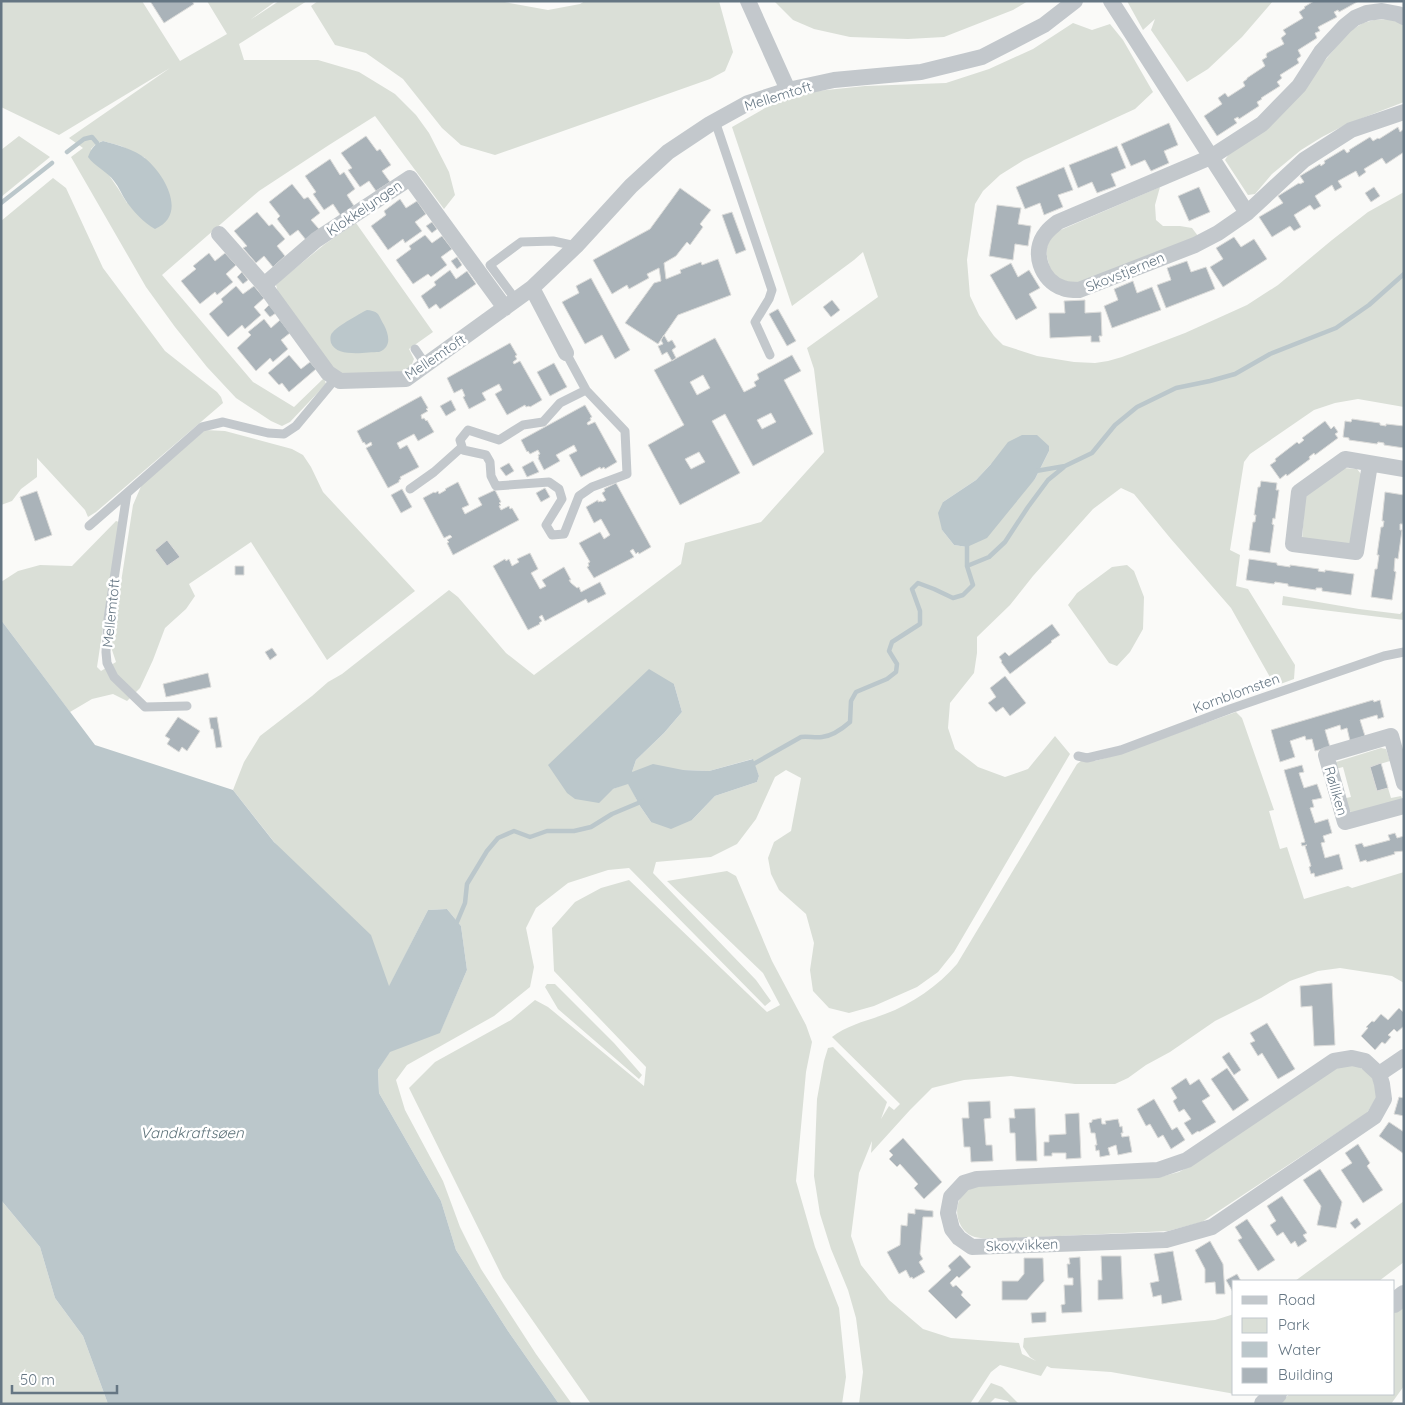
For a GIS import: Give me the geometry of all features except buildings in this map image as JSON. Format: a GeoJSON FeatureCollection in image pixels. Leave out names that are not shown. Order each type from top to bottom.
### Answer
{"type":"FeatureCollection","features":[{"type":"Feature","properties":{"kind":"street"},"geometry":{"type":"LineString","coordinates":[[748,1],[788,90]]}},
{"type":"Feature","properties":{"kind":"street","name":"Mellemtoft"},"geometry":{"type":"LineString","coordinates":[[336,378],[340,381],[406,379],[532,288],[576,246],[631,186],[668,152],[715,121],[748,103],[788,90],[834,80],[922,72],[982,57],[1044,25],[1075,1]]}},
{"type":"Feature","properties":{"kind":"street"},"geometry":{"type":"LineString","coordinates":[[1110,1],[1247,213]]}},
{"type":"Feature","properties":{"kind":"street","name":"Skovstjernen"},"geometry":{"type":"LineString","coordinates":[[1404,17],[1382,11],[1368,13],[1355,18],[1321,52],[1299,86],[1262,124],[1211,157],[1058,222],[1046,232],[1040,242],[1038,258],[1043,271],[1054,284],[1064,289],[1079,290],[1195,244],[1218,233],[1247,213],[1304,160],[1351,130],[1404,112]]}},
{"type":"Feature","properties":{"kind":"street","name":"Klokkelyngen"},"geometry":{"type":"LineString","coordinates":[[264,285],[316,240],[410,178],[511,304]]}},
{"type":"Feature","properties":{"kind":"street"},"geometry":{"type":"LineString","coordinates":[[219,234],[264,285],[328,373],[336,378]]}},
{"type":"Feature","properties":{"kind":"street"},"geometry":{"type":"LineString","coordinates":[[532,288],[566,353]]}},
{"type":"Feature","properties":{"kind":"street"},"geometry":{"type":"LineString","coordinates":[[1370,464],[1356,552],[1293,544],[1299,492],[1345,459],[1404,469]]}},
{"type":"Feature","properties":{"kind":"street","name":"Rølliken"},"geometry":{"type":"LineString","coordinates":[[1404,783],[1391,736],[1326,755],[1345,822],[1404,806]]}},
{"type":"Feature","properties":{"kind":"street"},"geometry":{"type":"LineString","coordinates":[[1379,1074],[1404,1057]]}},
{"type":"Feature","properties":{"kind":"street","name":"Skovvikken"},"geometry":{"type":"LineString","coordinates":[[1352,1058],[1365,1061],[1379,1074],[1384,1099],[1374,1116],[1212,1227],[1166,1240],[972,1247],[959,1238],[952,1229],[948,1213],[951,1197],[964,1183],[977,1179],[1158,1170],[1187,1160],[1334,1061],[1352,1058]]}},
{"type":"Feature","properties":{"kind":"street"},"geometry":{"type":"LineString","coordinates":[[1264,1404],[1276,1395]]}},
{"type":"Feature","properties":{"kind":"lane"},"geometry":{"type":"LineString","coordinates":[[715,121],[772,290],[755,322],[770,355]]}},
{"type":"Feature","properties":{"kind":"lane"},"geometry":{"type":"LineString","coordinates":[[511,304],[490,265],[521,242],[554,241],[576,246]]}},
{"type":"Feature","properties":{"kind":"lane"},"geometry":{"type":"LineString","coordinates":[[415,349],[426,365]]}},
{"type":"Feature","properties":{"kind":"lane"},"geometry":{"type":"LineString","coordinates":[[566,353],[586,390],[624,431],[627,474],[592,487],[578,496],[564,534],[552,535],[546,525],[562,499],[559,489],[549,482],[496,486],[491,476],[490,462],[486,455],[463,450],[460,440],[468,430],[499,440],[523,425],[543,422],[560,403],[586,390]]}},
{"type":"Feature","properties":{"kind":"lane"},"geometry":{"type":"LineString","coordinates":[[89,526],[202,427],[222,422],[268,434],[284,434],[296,426],[336,378]]}},
{"type":"Feature","properties":{"kind":"lane"},"geometry":{"type":"LineString","coordinates":[[410,489],[434,472],[462,447]]}},
{"type":"Feature","properties":{"kind":"lane","name":"Mellemtoft"},"geometry":{"type":"LineString","coordinates":[[127,493],[108,619],[107,663],[114,677],[146,707],[187,706]]}},
{"type":"Feature","properties":{"kind":"lane","name":"Kornblomsten"},"geometry":{"type":"LineString","coordinates":[[1078,756],[1087,758],[1121,750],[1384,656],[1404,652]]}},
{"type":"Feature","properties":{"kind":"green space"},"geometry":{"type":"Polygon","coordinates":[[[1,1],[142,1],[180,61],[227,34],[207,1],[276,1],[250,20],[279,1],[307,1],[239,44],[244,60],[318,60],[359,72],[395,94],[416,115],[429,133],[449,172],[455,195],[444,209],[375,116],[259,191],[162,275],[253,382],[294,407],[324,378],[326,384],[290,422],[282,426],[236,398],[207,367],[175,327],[146,287],[71,157],[83,148],[69,138],[170,68],[59,135],[1,107],[1,1]],[[103,141],[97,143],[91,149],[127,203],[145,158],[121,146],[103,141]]]}},
{"type":"Feature","properties":{"kind":"green space"},"geometry":{"type":"Polygon","coordinates":[[[318,1],[499,1],[548,10],[580,4],[585,1],[719,1],[733,52],[725,71],[710,79],[495,155],[461,145],[442,128],[403,79],[366,53],[335,45],[311,6],[318,1]]]}},
{"type":"Feature","properties":{"kind":"green space"},"geometry":{"type":"Polygon","coordinates":[[[774,1],[1028,1],[1013,10],[944,37],[908,39],[850,37],[814,29],[793,20],[774,1]]]}},
{"type":"Feature","properties":{"kind":"green space"},"geometry":{"type":"Polygon","coordinates":[[[1127,1],[1273,1],[1242,37],[1208,69],[1187,82],[1151,30],[1155,19],[1143,30],[1127,1]]]}},
{"type":"Feature","properties":{"kind":"green space"},"geometry":{"type":"Polygon","coordinates":[[[1388,19],[1404,24],[1404,102],[1347,124],[1322,137],[1301,150],[1272,174],[1255,194],[1248,195],[1225,160],[1230,152],[1322,64],[1350,31],[1363,23],[1388,19]]]}},
{"type":"Feature","properties":{"kind":"green space"},"geometry":{"type":"Polygon","coordinates":[[[1073,23],[1092,30],[1110,24],[1123,40],[1153,92],[1135,109],[1024,160],[1000,175],[983,191],[975,204],[967,260],[970,296],[979,315],[1003,345],[1037,356],[1074,362],[1095,363],[1122,357],[1185,333],[1247,305],[1278,285],[1368,212],[1404,192],[1404,407],[1358,399],[1335,403],[1314,410],[1250,454],[1244,462],[1230,550],[1240,555],[1236,586],[1248,589],[1295,665],[1294,679],[1275,686],[1231,608],[1134,494],[1121,488],[1093,509],[1033,576],[1010,605],[977,637],[974,673],[950,703],[948,728],[955,749],[978,767],[1005,777],[1028,769],[1055,736],[1070,754],[954,952],[938,972],[917,987],[874,1006],[849,1013],[829,1008],[813,991],[810,970],[814,943],[806,914],[779,890],[771,874],[768,858],[774,842],[791,831],[801,778],[786,770],[775,777],[756,819],[737,844],[711,857],[656,862],[653,873],[756,980],[771,1001],[765,1006],[629,868],[608,870],[568,883],[536,908],[526,928],[534,967],[530,987],[494,1016],[407,1065],[396,1080],[405,1110],[443,1181],[460,1227],[481,1269],[536,1354],[572,1404],[559,1404],[508,1331],[456,1250],[441,1201],[379,1093],[378,1070],[390,1051],[440,1032],[467,970],[461,926],[447,909],[428,910],[389,987],[233,790],[244,762],[260,736],[449,590],[458,597],[506,653],[534,675],[681,564],[685,543],[761,522],[824,452],[814,369],[807,348],[878,297],[863,252],[792,306],[732,127],[774,103],[817,91],[865,86],[946,83],[989,69],[1033,49],[1073,23]],[[1049,451],[991,464],[976,480],[943,502],[942,530],[954,545],[967,547],[1035,479],[1049,451]],[[674,684],[613,789],[628,783],[651,822],[692,820],[715,796],[757,782],[759,776],[752,759],[709,771],[632,772],[636,760],[664,733],[682,712],[674,684]]]}},
{"type":"Feature","properties":{"kind":"green space"},"geometry":{"type":"Polygon","coordinates":[[[19,136],[50,157],[1,197],[1,150],[19,136]]]}},
{"type":"Feature","properties":{"kind":"green space"},"geometry":{"type":"Polygon","coordinates":[[[53,178],[66,188],[103,268],[165,351],[217,392],[223,403],[88,517],[85,510],[37,458],[37,477],[21,489],[12,501],[1,505],[1,221],[53,178]]]}},
{"type":"Feature","properties":{"kind":"green space"},"geometry":{"type":"Polygon","coordinates":[[[1160,187],[1155,205],[1156,220],[1163,226],[1192,228],[1198,236],[1078,283],[1064,282],[1053,276],[1047,258],[1047,248],[1048,243],[1056,232],[1160,187]]]}},
{"type":"Feature","properties":{"kind":"green space"},"geometry":{"type":"Polygon","coordinates":[[[356,223],[433,332],[409,349],[414,359],[410,369],[399,376],[337,374],[278,293],[276,285],[282,279],[325,244],[356,223]]]}},
{"type":"Feature","properties":{"kind":"green space"},"geometry":{"type":"Polygon","coordinates":[[[205,430],[225,431],[292,449],[303,455],[323,492],[415,591],[327,660],[251,542],[189,584],[195,596],[186,609],[165,628],[140,688],[127,701],[113,694],[92,699],[70,712],[1,620],[1,582],[18,571],[40,565],[72,566],[116,521],[119,522],[97,667],[101,671],[116,662],[111,647],[133,505],[142,484],[205,430]]]}},
{"type":"Feature","properties":{"kind":"green space"},"geometry":{"type":"Polygon","coordinates":[[[1344,468],[1357,469],[1361,474],[1351,544],[1302,540],[1305,497],[1344,468]]]}},
{"type":"Feature","properties":{"kind":"green space"},"geometry":{"type":"Polygon","coordinates":[[[1127,565],[1134,571],[1144,597],[1143,629],[1130,652],[1117,666],[1109,663],[1068,605],[1077,593],[1112,567],[1127,565]]]}},
{"type":"Feature","properties":{"kind":"green space"},"geometry":{"type":"Polygon","coordinates":[[[1283,596],[1400,614],[1404,610],[1404,620],[1282,605],[1283,596]]]}},
{"type":"Feature","properties":{"kind":"green space"},"geometry":{"type":"Polygon","coordinates":[[[1236,712],[1242,718],[1274,810],[1269,811],[1280,849],[1287,847],[1304,899],[1348,886],[1352,888],[1404,872],[1404,983],[1392,976],[1340,968],[1318,971],[1290,981],[1215,1021],[1170,1052],[1115,1084],[1075,1084],[1011,1076],[964,1080],[932,1088],[871,1153],[872,1141],[859,1173],[851,1236],[861,1265],[889,1300],[923,1329],[951,1338],[1019,1343],[1022,1354],[1036,1361],[1030,1357],[1023,1347],[1024,1338],[1215,1320],[1232,1315],[1232,1394],[1111,1372],[1051,1368],[1047,1366],[1041,1376],[1000,1365],[991,1372],[970,1404],[859,1404],[863,1372],[856,1318],[848,1290],[831,1249],[820,1214],[814,1176],[817,1099],[828,1048],[833,1047],[887,1102],[881,1119],[889,1106],[894,1110],[900,1104],[832,1037],[851,1026],[895,1010],[915,1000],[942,980],[957,964],[1077,764],[1081,761],[1095,761],[1116,755],[1236,712]]]}},
{"type":"Feature","properties":{"kind":"green space"},"geometry":{"type":"Polygon","coordinates":[[[1381,748],[1386,749],[1390,761],[1370,767],[1377,791],[1388,788],[1391,798],[1401,796],[1402,798],[1399,803],[1354,816],[1341,799],[1351,797],[1343,767],[1332,770],[1336,762],[1381,748]]]}},
{"type":"Feature","properties":{"kind":"green space"},"geometry":{"type":"Polygon","coordinates":[[[727,871],[736,876],[772,961],[806,1025],[812,1042],[806,1072],[796,1181],[815,1247],[839,1308],[846,1377],[842,1404],[591,1404],[503,1278],[409,1088],[435,1062],[511,1020],[535,1000],[548,1007],[644,1086],[646,1067],[554,971],[552,928],[575,902],[601,888],[629,880],[767,1012],[780,1005],[763,973],[667,881],[727,871]]]}},
{"type":"Feature","properties":{"kind":"green space"},"geometry":{"type":"Polygon","coordinates":[[[547,984],[555,984],[614,1043],[642,1075],[639,1079],[558,1009],[545,987],[547,984]]]}},
{"type":"Feature","properties":{"kind":"green space"},"geometry":{"type":"Polygon","coordinates":[[[1354,1064],[1371,1074],[1378,1095],[1367,1113],[1202,1222],[1168,1231],[996,1239],[972,1236],[967,1233],[960,1223],[957,1211],[963,1194],[967,1190],[984,1185],[1160,1177],[1179,1172],[1335,1068],[1354,1064]]]}},
{"type":"Feature","properties":{"kind":"green space"},"geometry":{"type":"Polygon","coordinates":[[[1,1200],[40,1247],[55,1298],[83,1336],[108,1404],[1,1404],[1,1200]]]}},
{"type":"Feature","properties":{"kind":"green space"},"geometry":{"type":"Polygon","coordinates":[[[1404,1201],[1404,1262],[1380,1280],[1296,1280],[1404,1201]]]}},
{"type":"Feature","properties":{"kind":"green space"},"geometry":{"type":"Polygon","coordinates":[[[1404,1305],[1404,1386],[1391,1404],[1277,1404],[1289,1395],[1395,1395],[1395,1312],[1404,1305]]]}},
{"type":"Feature","properties":{"kind":"green space"},"geometry":{"type":"Polygon","coordinates":[[[991,1383],[1002,1387],[1019,1404],[1010,1404],[1008,1401],[995,1398],[989,1404],[977,1404],[991,1383]]]}},
{"type":"Feature","properties":{"kind":"water"},"geometry":{"type":"Polygon","coordinates":[[[103,141],[136,153],[146,159],[160,175],[166,184],[172,205],[165,223],[155,229],[143,220],[135,213],[111,178],[88,157],[93,147],[103,141]]]}},
{"type":"Feature","properties":{"kind":"water"},"geometry":{"type":"Polygon","coordinates":[[[367,310],[378,314],[384,325],[388,337],[386,347],[379,352],[360,353],[339,351],[334,348],[330,337],[332,333],[344,323],[367,310]]]}},
{"type":"Feature","properties":{"kind":"water"},"geometry":{"type":"Polygon","coordinates":[[[1022,435],[1037,435],[1049,446],[1049,451],[1035,479],[987,538],[967,547],[954,545],[942,530],[938,513],[943,502],[976,480],[1008,442],[1022,435]]]}},
{"type":"Feature","properties":{"kind":"water","name":"Vandkraftsøen"},"geometry":{"type":"Polygon","coordinates":[[[1,620],[95,745],[233,790],[274,842],[371,935],[389,986],[428,910],[447,909],[461,926],[467,970],[440,1033],[390,1052],[378,1070],[379,1093],[441,1201],[456,1250],[508,1331],[559,1404],[108,1404],[83,1336],[55,1298],[40,1247],[1,1200],[1,620]]]}},
{"type":"Feature","properties":{"kind":"water"},"geometry":{"type":"Polygon","coordinates":[[[649,669],[674,684],[682,712],[664,733],[636,760],[632,772],[653,764],[683,770],[709,771],[753,759],[759,776],[757,782],[715,796],[692,820],[671,829],[651,822],[628,784],[613,789],[599,803],[575,799],[567,793],[548,765],[649,669]]]}},
{"type":"Feature","properties":{"kind":"waterway"},"geometry":{"type":"LineString","coordinates":[[67,152],[84,139],[92,137],[97,143]]}},
{"type":"Feature","properties":{"kind":"waterway"},"geometry":{"type":"LineString","coordinates":[[1,203],[52,163]]}},
{"type":"Feature","properties":{"kind":"waterway"},"geometry":{"type":"LineString","coordinates":[[1036,471],[1065,466],[1092,453],[1115,425],[1137,407],[1176,388],[1235,374],[1270,354],[1336,328],[1369,305],[1404,274]]}},
{"type":"Feature","properties":{"kind":"waterway"},"geometry":{"type":"LineString","coordinates":[[967,566],[989,557],[1005,542],[1048,480],[1064,467]]}},
{"type":"Feature","properties":{"kind":"waterway"},"geometry":{"type":"LineString","coordinates":[[750,766],[801,737],[826,736],[840,730],[850,722],[851,701],[856,692],[887,679],[896,672],[897,664],[889,651],[892,642],[920,624],[920,611],[912,589],[918,583],[953,598],[963,595],[973,585],[967,566],[967,542]]}},
{"type":"Feature","properties":{"kind":"waterway"},"geometry":{"type":"LineString","coordinates":[[457,922],[465,903],[467,884],[487,851],[498,838],[514,831],[530,837],[547,831],[574,831],[591,827],[612,814],[643,801]]}}]}
